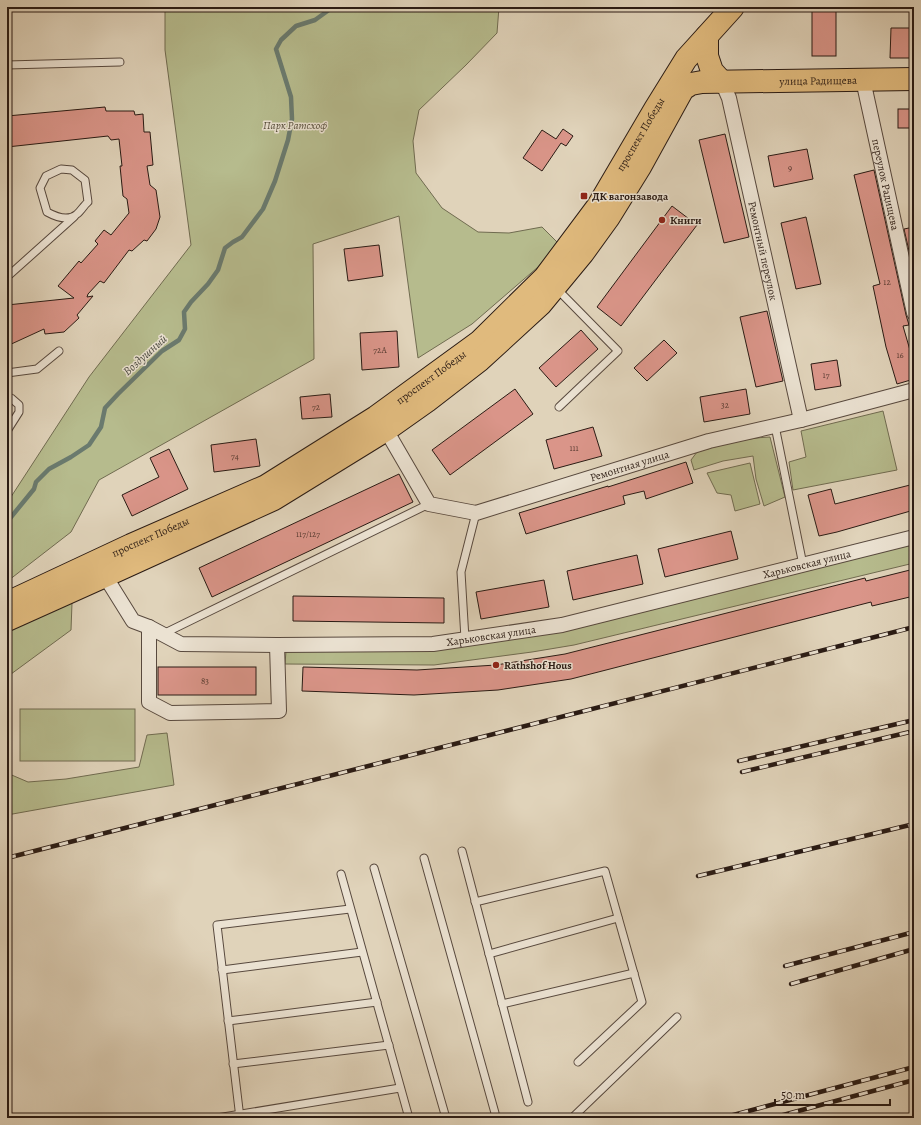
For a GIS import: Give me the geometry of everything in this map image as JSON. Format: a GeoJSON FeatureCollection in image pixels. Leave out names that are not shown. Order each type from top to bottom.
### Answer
{"type":"FeatureCollection","features":[{"type":"Feature","properties":{"kind":"main road","name":"проспект Победы"},"geometry":{"type":"LineString","coordinates":[[7,620],[101,569],[266,486],[376,417],[479,342],[545,277],[598,206],[686,59],[733,7]]}},
{"type":"Feature","properties":{"kind":"main road"},"geometry":{"type":"LineString","coordinates":[[707,36],[707,56],[712,70],[722,82]]}},
{"type":"Feature","properties":{"kind":"main road","name":"улица Радищева"},"geometry":{"type":"LineString","coordinates":[[678,96],[683,89],[691,84],[702,82],[914,79]]}},
{"type":"Feature","properties":{"kind":"main road","name":"проспект Победы"},"geometry":{"type":"LineString","coordinates":[[7,603],[101,569],[274,499],[386,430],[427,401],[480,360],[523,321],[555,287],[583,253],[609,217],[640,167],[678,96]]}},
{"type":"Feature","properties":{"kind":"street","name":"переулок Радищева"},"geometry":{"type":"LineString","coordinates":[[863,80],[914,313]]}},
{"type":"Feature","properties":{"kind":"street","name":"Ремонтный переулок"},"geometry":{"type":"LineString","coordinates":[[722,82],[729,98],[801,420]]}},
{"type":"Feature","properties":{"kind":"street","name":"Ремонтная улица"},"geometry":{"type":"LineString","coordinates":[[429,504],[476,513],[709,441],[801,420],[914,390]]}},
{"type":"Feature","properties":{"kind":"street"},"geometry":{"type":"LineString","coordinates":[[386,430],[429,504]]}},
{"type":"Feature","properties":{"kind":"street","name":"Харьковская улица"},"geometry":{"type":"LineString","coordinates":[[101,569],[133,621],[149,627],[181,644],[433,644],[562,625],[914,538]]}},
{"type":"Feature","properties":{"kind":"street"},"geometry":{"type":"LineString","coordinates":[[149,627],[149,702],[170,713],[279,711],[277,645]]}},
{"type":"Feature","properties":{"kind":"lane"},"geometry":{"type":"LineString","coordinates":[[7,65],[120,62]]}},
{"type":"Feature","properties":{"kind":"lane"},"geometry":{"type":"LineString","coordinates":[[7,277],[77,214],[88,202],[85,180],[72,170],[61,169],[46,176],[40,188],[47,212],[58,217],[68,218],[77,214]]}},
{"type":"Feature","properties":{"kind":"lane"},"geometry":{"type":"LineString","coordinates":[[555,287],[618,351],[559,407]]}},
{"type":"Feature","properties":{"kind":"lane"},"geometry":{"type":"LineString","coordinates":[[7,373],[37,369],[59,351]]}},
{"type":"Feature","properties":{"kind":"lane"},"geometry":{"type":"LineString","coordinates":[[7,397],[11,398],[19,405],[19,412],[7,431]]}},
{"type":"Feature","properties":{"kind":"lane"},"geometry":{"type":"LineString","coordinates":[[775,426],[804,565]]}},
{"type":"Feature","properties":{"kind":"lane"},"geometry":{"type":"LineString","coordinates":[[163,634],[429,504]]}},
{"type":"Feature","properties":{"kind":"lane"},"geometry":{"type":"LineString","coordinates":[[464,639],[461,572],[476,513]]}},
{"type":"Feature","properties":{"kind":"lane"},"geometry":{"type":"LineString","coordinates":[[462,850],[528,1102]]}},
{"type":"Feature","properties":{"kind":"lane"},"geometry":{"type":"LineString","coordinates":[[424,858],[495,1113],[495,1118]]}},
{"type":"Feature","properties":{"kind":"lane"},"geometry":{"type":"LineString","coordinates":[[374,868],[446,1118]]}},
{"type":"Feature","properties":{"kind":"lane"},"geometry":{"type":"LineString","coordinates":[[475,902],[605,872],[642,1002],[578,1062]]}},
{"type":"Feature","properties":{"kind":"lane"},"geometry":{"type":"LineString","coordinates":[[341,874],[409,1118]]}},
{"type":"Feature","properties":{"kind":"lane"},"geometry":{"type":"LineString","coordinates":[[240,1116],[217,925],[350,909]]}},
{"type":"Feature","properties":{"kind":"lane"},"geometry":{"type":"LineString","coordinates":[[489,954],[618,918]]}},
{"type":"Feature","properties":{"kind":"lane"},"geometry":{"type":"LineString","coordinates":[[222,970],[362,952]]}},
{"type":"Feature","properties":{"kind":"lane"},"geometry":{"type":"LineString","coordinates":[[502,1004],[634,973]]}},
{"type":"Feature","properties":{"kind":"lane"},"geometry":{"type":"LineString","coordinates":[[228,1021],[376,1002]]}},
{"type":"Feature","properties":{"kind":"lane"},"geometry":{"type":"LineString","coordinates":[[572,1118],[677,1017]]}},
{"type":"Feature","properties":{"kind":"lane"},"geometry":{"type":"LineString","coordinates":[[233,1064],[388,1045]]}},
{"type":"Feature","properties":{"kind":"lane"},"geometry":{"type":"LineString","coordinates":[[217,1118],[240,1116],[400,1088]]}},
{"type":"Feature","properties":{"kind":"green space","name":"Парк Ратсхоф"},"geometry":{"type":"Polygon","coordinates":[[[165,7],[499,7],[497,33],[419,110],[413,141],[416,173],[442,208],[478,232],[509,233],[542,227],[559,244],[538,267],[472,324],[418,358],[399,216],[313,244],[314,359],[99,480],[71,532],[7,580],[7,503],[89,377],[191,245],[165,50],[165,7]]]}},
{"type":"Feature","properties":{"kind":"green space"},"geometry":{"type":"Polygon","coordinates":[[[883,411],[897,470],[793,490],[789,462],[806,457],[801,431],[883,411]]]}},
{"type":"Feature","properties":{"kind":"green space"},"geometry":{"type":"Polygon","coordinates":[[[770,437],[785,497],[764,506],[756,479],[753,456],[723,461],[694,470],[691,460],[697,452],[742,440],[770,437]]]}},
{"type":"Feature","properties":{"kind":"green space"},"geometry":{"type":"Polygon","coordinates":[[[750,463],[760,504],[735,511],[731,495],[717,493],[707,473],[750,463]]]}},
{"type":"Feature","properties":{"kind":"green space"},"geometry":{"type":"Polygon","coordinates":[[[914,544],[914,563],[574,645],[434,665],[285,664],[286,651],[562,632],[914,544]]]}},
{"type":"Feature","properties":{"kind":"green space"},"geometry":{"type":"Polygon","coordinates":[[[72,603],[71,630],[7,677],[7,631],[72,603]]]}},
{"type":"Feature","properties":{"kind":"green space"},"geometry":{"type":"Polygon","coordinates":[[[20,709],[135,709],[135,761],[20,761],[20,709]]]}},
{"type":"Feature","properties":{"kind":"green space"},"geometry":{"type":"Polygon","coordinates":[[[167,733],[174,785],[7,815],[7,773],[28,782],[66,779],[139,767],[147,735],[167,733]]]}},
{"type":"Feature","properties":{"kind":"building"},"geometry":{"type":"Polygon","coordinates":[[[812,7],[836,7],[836,56],[812,56],[812,7]]]}},
{"type":"Feature","properties":{"kind":"building"},"geometry":{"type":"Polygon","coordinates":[[[891,28],[914,28],[914,58],[890,58],[891,28]]]}},
{"type":"Feature","properties":{"kind":"building"},"geometry":{"type":"Polygon","coordinates":[[[105,107],[106,111],[134,111],[135,115],[143,114],[144,132],[150,132],[153,165],[147,166],[150,185],[156,190],[160,217],[156,229],[147,241],[144,240],[132,251],[129,250],[104,283],[100,281],[88,294],[87,297],[93,296],[77,315],[79,318],[64,332],[45,334],[44,329],[7,346],[7,305],[74,298],[58,286],[79,261],[81,263],[98,244],[95,241],[104,230],[111,235],[129,213],[127,199],[123,196],[119,139],[111,140],[108,136],[7,147],[7,116],[105,107]]]}},
{"type":"Feature","properties":{"kind":"building"},"geometry":{"type":"Polygon","coordinates":[[[898,109],[914,109],[914,128],[898,128],[898,109]]]}},
{"type":"Feature","properties":{"kind":"building"},"geometry":{"type":"Polygon","coordinates":[[[563,129],[573,136],[566,146],[561,143],[542,171],[523,158],[542,130],[556,139],[563,129]]]}},
{"type":"Feature","properties":{"kind":"building"},"geometry":{"type":"Polygon","coordinates":[[[725,134],[749,237],[724,243],[699,140],[725,134]]]}},
{"type":"Feature","properties":{"kind":"building"},"geometry":{"type":"Polygon","coordinates":[[[807,149],[813,179],[774,187],[768,156],[807,149]]]}},
{"type":"Feature","properties":{"kind":"building"},"geometry":{"type":"Polygon","coordinates":[[[874,170],[909,325],[903,326],[914,364],[914,379],[897,384],[886,347],[873,286],[880,284],[854,175],[874,170]]]}},
{"type":"Feature","properties":{"kind":"building"},"geometry":{"type":"Polygon","coordinates":[[[672,206],[697,225],[621,326],[597,307],[672,206]]]}},
{"type":"Feature","properties":{"kind":"building"},"geometry":{"type":"Polygon","coordinates":[[[806,217],[821,284],[796,289],[781,223],[806,217]]]}},
{"type":"Feature","properties":{"kind":"building"},"geometry":{"type":"Polygon","coordinates":[[[914,227],[914,273],[904,229],[914,227]]]}},
{"type":"Feature","properties":{"kind":"building"},"geometry":{"type":"Polygon","coordinates":[[[379,245],[383,276],[348,281],[344,249],[379,245]]]}},
{"type":"Feature","properties":{"kind":"building"},"geometry":{"type":"Polygon","coordinates":[[[767,311],[783,381],[756,387],[740,317],[767,311]]]}},
{"type":"Feature","properties":{"kind":"building"},"geometry":{"type":"Polygon","coordinates":[[[581,330],[598,349],[556,387],[539,368],[581,330]]]}},
{"type":"Feature","properties":{"kind":"building"},"geometry":{"type":"Polygon","coordinates":[[[397,331],[399,367],[362,370],[360,333],[397,331]]]}},
{"type":"Feature","properties":{"kind":"building"},"geometry":{"type":"Polygon","coordinates":[[[664,340],[677,353],[647,381],[634,368],[664,340]]]}},
{"type":"Feature","properties":{"kind":"building"},"geometry":{"type":"Polygon","coordinates":[[[837,360],[841,386],[815,390],[811,364],[837,360]]]}},
{"type":"Feature","properties":{"kind":"building"},"geometry":{"type":"Polygon","coordinates":[[[515,389],[533,414],[450,475],[432,450],[515,389]]]}},
{"type":"Feature","properties":{"kind":"building"},"geometry":{"type":"Polygon","coordinates":[[[746,389],[750,414],[704,422],[700,397],[746,389]]]}},
{"type":"Feature","properties":{"kind":"building"},"geometry":{"type":"Polygon","coordinates":[[[330,394],[332,417],[302,419],[300,397],[330,394]]]}},
{"type":"Feature","properties":{"kind":"building"},"geometry":{"type":"Polygon","coordinates":[[[593,427],[602,456],[554,469],[546,440],[593,427]]]}},
{"type":"Feature","properties":{"kind":"building"},"geometry":{"type":"Polygon","coordinates":[[[256,439],[260,466],[214,472],[211,445],[256,439]]]}},
{"type":"Feature","properties":{"kind":"building"},"geometry":{"type":"Polygon","coordinates":[[[169,449],[188,489],[132,516],[122,495],[159,477],[150,458],[169,449]]]}},
{"type":"Feature","properties":{"kind":"building"},"geometry":{"type":"Polygon","coordinates":[[[686,462],[693,483],[646,499],[644,491],[623,496],[625,504],[526,534],[519,513],[686,462]]]}},
{"type":"Feature","properties":{"kind":"building"},"geometry":{"type":"Polygon","coordinates":[[[399,474],[413,502],[212,597],[199,568],[399,474]]]}},
{"type":"Feature","properties":{"kind":"building"},"geometry":{"type":"Polygon","coordinates":[[[914,484],[914,510],[819,536],[808,495],[831,489],[835,504],[914,484]]]}},
{"type":"Feature","properties":{"kind":"building"},"geometry":{"type":"Polygon","coordinates":[[[731,531],[738,559],[665,577],[658,549],[731,531]]]}},
{"type":"Feature","properties":{"kind":"building"},"geometry":{"type":"Polygon","coordinates":[[[637,555],[643,584],[573,600],[567,571],[637,555]]]}},
{"type":"Feature","properties":{"kind":"building"},"geometry":{"type":"Polygon","coordinates":[[[914,569],[914,596],[872,606],[871,602],[571,679],[498,690],[414,695],[302,691],[303,667],[417,670],[496,665],[565,654],[865,578],[866,581],[914,569]]]}},
{"type":"Feature","properties":{"kind":"building"},"geometry":{"type":"Polygon","coordinates":[[[544,580],[549,607],[481,619],[476,592],[544,580]]]}},
{"type":"Feature","properties":{"kind":"building"},"geometry":{"type":"Polygon","coordinates":[[[293,596],[444,598],[444,623],[293,621],[293,596]]]}},
{"type":"Feature","properties":{"kind":"building"},"geometry":{"type":"Polygon","coordinates":[[[158,667],[256,667],[256,695],[158,695],[158,667]]]}},
{"type":"Feature","properties":{"kind":"waterway","name":"Воздушный"},"geometry":{"type":"LineString","coordinates":[[7,522],[34,489],[36,482],[49,469],[89,445],[101,427],[105,408],[118,394],[162,351],[179,340],[185,329],[184,312],[218,270],[225,248],[242,237],[263,209],[275,181],[288,140],[292,119],[291,97],[276,49],[281,40],[296,26],[315,20],[333,7]]}},
{"type":"Feature","properties":{"kind":"railway"},"geometry":{"type":"LineString","coordinates":[[7,858],[914,627]]}},
{"type":"Feature","properties":{"kind":"railway"},"geometry":{"type":"LineString","coordinates":[[739,761],[914,720]]}},
{"type":"Feature","properties":{"kind":"railway"},"geometry":{"type":"LineString","coordinates":[[742,772],[914,731]]}},
{"type":"Feature","properties":{"kind":"railway"},"geometry":{"type":"LineString","coordinates":[[698,876],[914,824]]}},
{"type":"Feature","properties":{"kind":"railway"},"geometry":{"type":"LineString","coordinates":[[785,966],[914,932]]}},
{"type":"Feature","properties":{"kind":"railway"},"geometry":{"type":"LineString","coordinates":[[791,984],[914,949]]}},
{"type":"Feature","properties":{"kind":"railway"},"geometry":{"type":"LineString","coordinates":[[722,1118],[914,1067]]}},
{"type":"Feature","properties":{"kind":"railway"},"geometry":{"type":"LineString","coordinates":[[772,1118],[914,1080]]}},
{"type":"Feature","properties":{"kind":"place","name":"ДК вагонзавода"},"geometry":{"type":"Point","coordinates":[584,196]}},
{"type":"Feature","properties":{"kind":"place","name":"Книги"},"geometry":{"type":"Point","coordinates":[662,220]}},
{"type":"Feature","properties":{"kind":"place","name":"Rathshof Hous"},"geometry":{"type":"Point","coordinates":[496,665]}}]}
